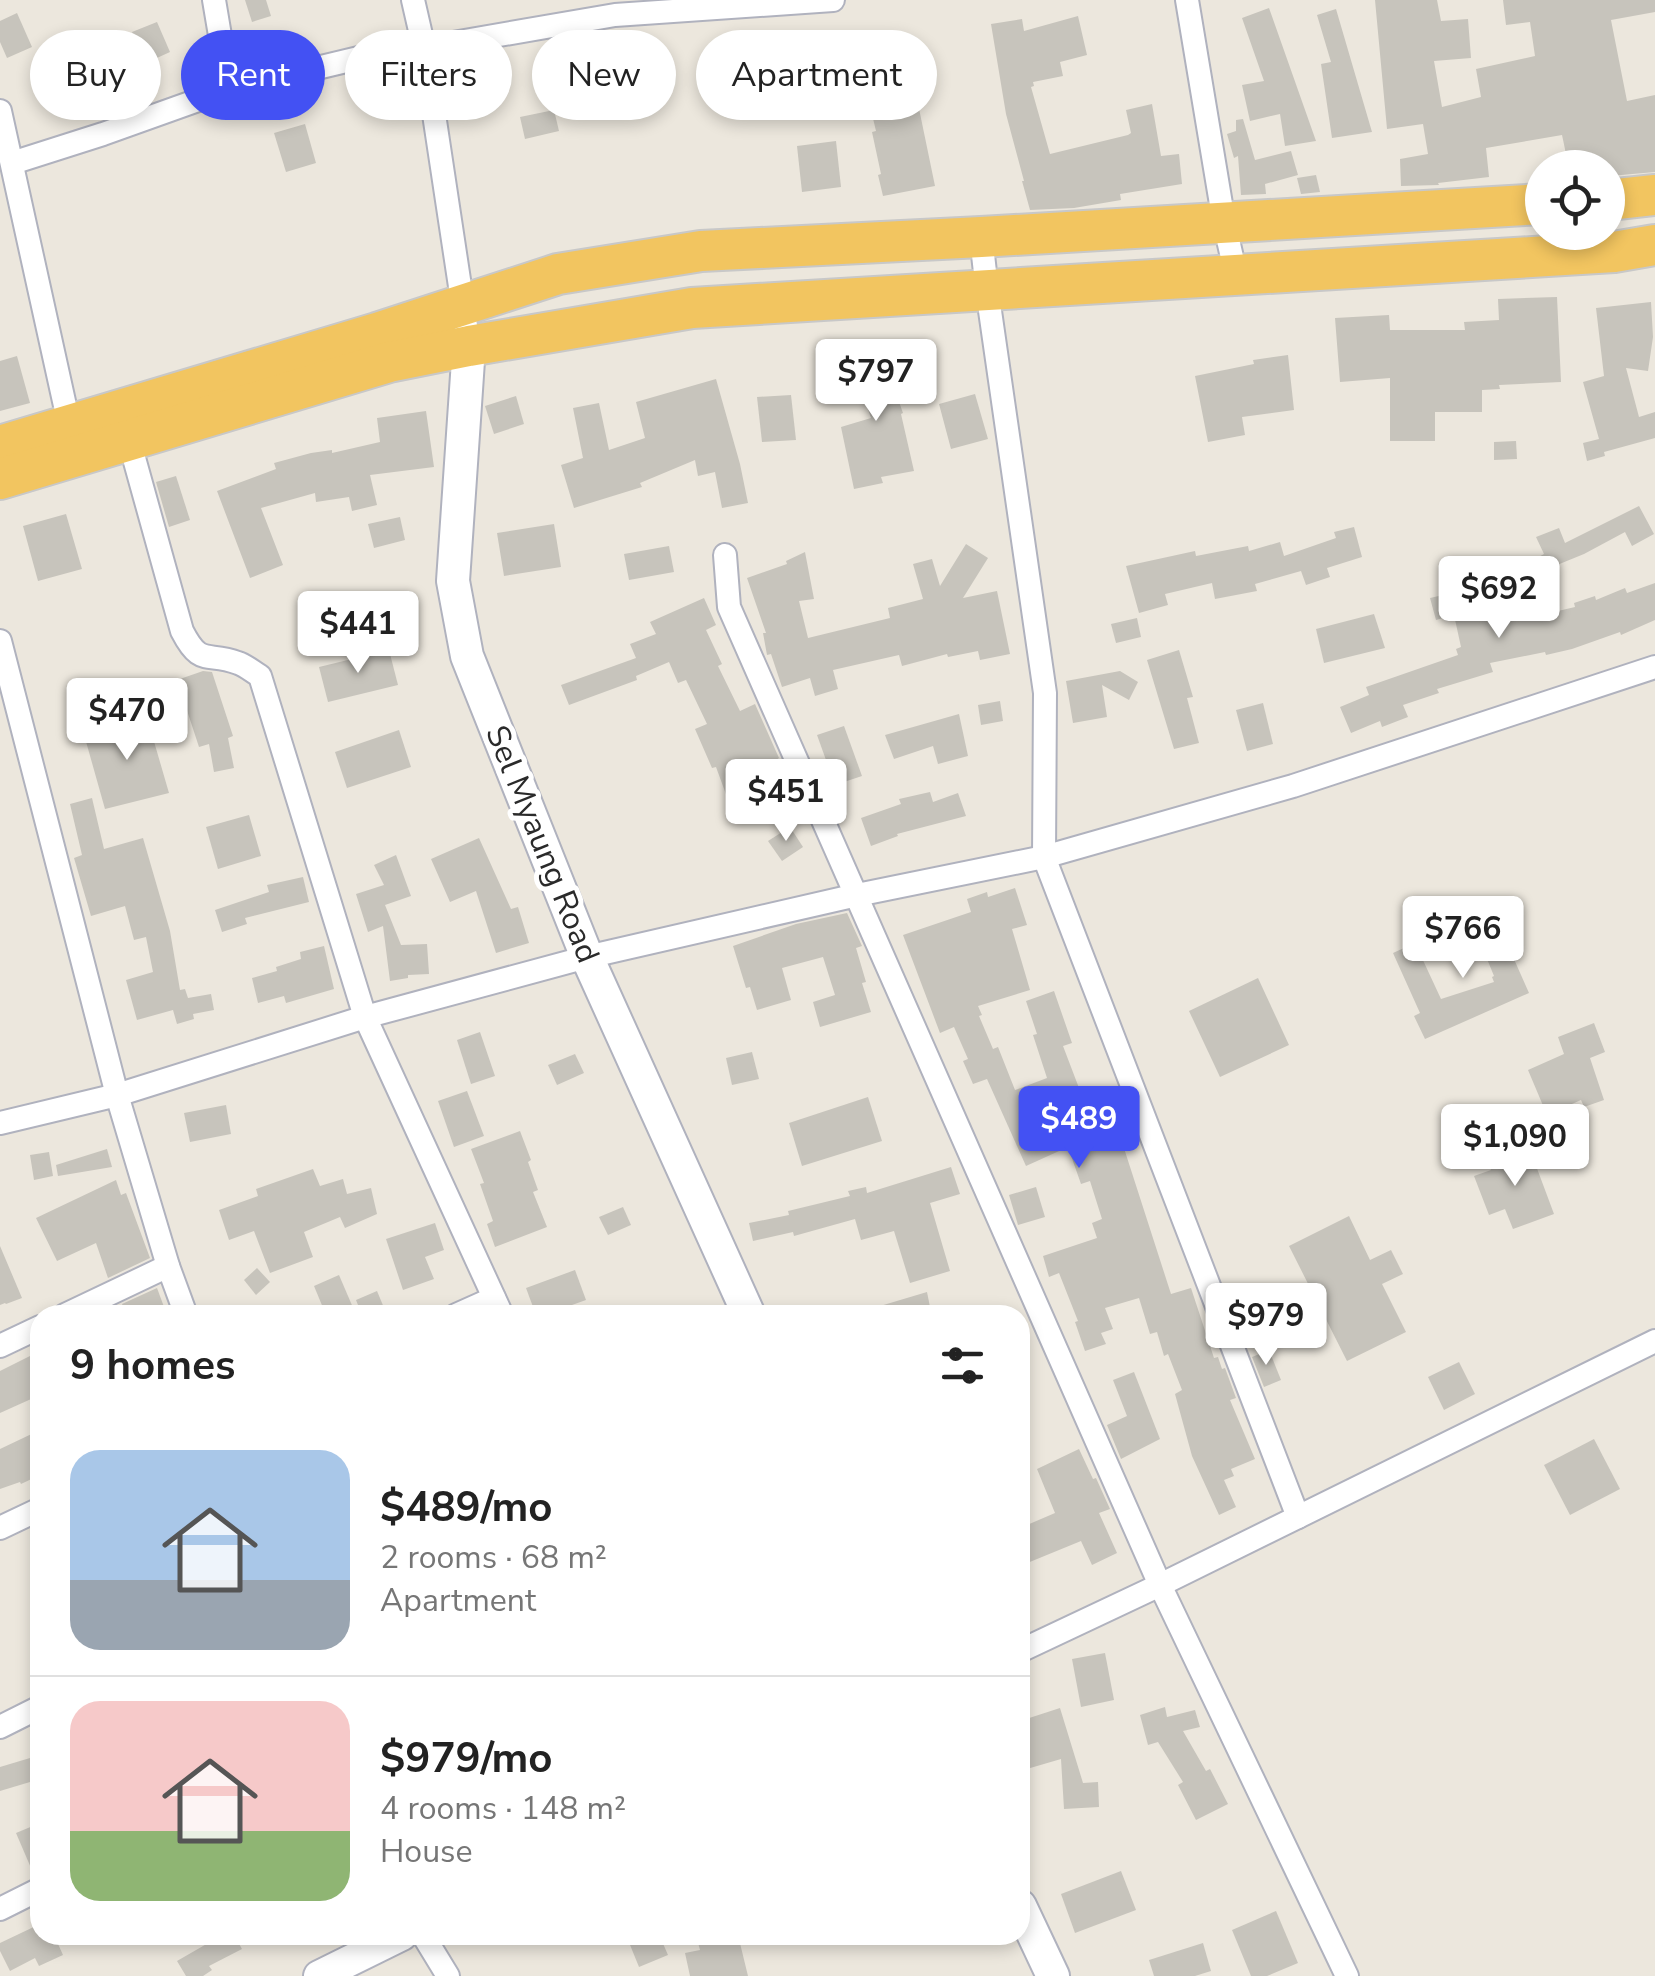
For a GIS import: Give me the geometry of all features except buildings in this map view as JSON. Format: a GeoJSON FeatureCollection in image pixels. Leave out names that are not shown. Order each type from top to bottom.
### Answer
{"type":"FeatureCollection","features":[{"type":"Feature","properties":{"kind":"highway"},"geometry":{"type":"LineString","coordinates":[[1625,198],[1655,195]]}},
{"type":"Feature","properties":{"kind":"highway"},"geometry":{"type":"LineString","coordinates":[[0,479],[124,410],[558,274],[701,250],[981,238],[1525,205]]}},
{"type":"Feature","properties":{"kind":"highway"},"geometry":{"type":"LineString","coordinates":[[1512,258],[1525,220]]}},
{"type":"Feature","properties":{"kind":"highway"},"geometry":{"type":"LineString","coordinates":[[0,446],[129,440],[389,362],[692,308],[1614,252],[1655,245]]}},
{"type":"Feature","properties":{"kind":"main road","name":"Sel Myaung Road"},"geometry":{"type":"LineString","coordinates":[[468,346],[453,581],[467,656],[587,957],[744,1305]]}},
{"type":"Feature","properties":{"kind":"main road"},"geometry":{"type":"LineString","coordinates":[[1030,1927],[1053,1976]]}},
{"type":"Feature","properties":{"kind":"street"},"geometry":{"type":"LineString","coordinates":[[214,0],[219,30]]}},
{"type":"Feature","properties":{"kind":"street"},"geometry":{"type":"LineString","coordinates":[[413,0],[420,30]]}},
{"type":"Feature","properties":{"kind":"street"},"geometry":{"type":"LineString","coordinates":[[510,30],[614,8],[833,0]]}},
{"type":"Feature","properties":{"kind":"street"},"geometry":{"type":"LineString","coordinates":[[1187,0],[1236,275]]}},
{"type":"Feature","properties":{"kind":"street"},"geometry":{"type":"LineString","coordinates":[[12,163],[181,106]]}},
{"type":"Feature","properties":{"kind":"street"},"geometry":{"type":"LineString","coordinates":[[0,111],[72,440]]}},
{"type":"Feature","properties":{"kind":"street"},"geometry":{"type":"LineString","coordinates":[[435,120],[468,346]]}},
{"type":"Feature","properties":{"kind":"street"},"geometry":{"type":"LineString","coordinates":[[981,238],[1045,693],[1044,857],[1298,1517]]}},
{"type":"Feature","properties":{"kind":"street"},"geometry":{"type":"LineString","coordinates":[[129,440],[182,631],[191,648],[204,658],[237,662],[260,676],[365,1017],[498,1305]]}},
{"type":"Feature","properties":{"kind":"street"},"geometry":{"type":"LineString","coordinates":[[725,555],[728,607],[1160,1586],[1347,1976]]}},
{"type":"Feature","properties":{"kind":"street"},"geometry":{"type":"LineString","coordinates":[[0,642],[116,1095],[182,1305]]}},
{"type":"Feature","properties":{"kind":"street"},"geometry":{"type":"LineString","coordinates":[[0,1123],[116,1095],[365,1017],[587,957],[1044,857],[1293,786],[1655,667]]}},
{"type":"Feature","properties":{"kind":"street"},"geometry":{"type":"LineString","coordinates":[[85,1305],[168,1266]]}},
{"type":"Feature","properties":{"kind":"street"},"geometry":{"type":"LineString","coordinates":[[0,1346],[30,1332]]}},
{"type":"Feature","properties":{"kind":"street"},"geometry":{"type":"LineString","coordinates":[[1030,1646],[1655,1341]]}},
{"type":"Feature","properties":{"kind":"street"},"geometry":{"type":"LineString","coordinates":[[0,1528],[30,1514]]}},
{"type":"Feature","properties":{"kind":"street"},"geometry":{"type":"LineString","coordinates":[[0,1727],[30,1712]]}},
{"type":"Feature","properties":{"kind":"street"},"geometry":{"type":"LineString","coordinates":[[0,1909],[30,1894]]}},
{"type":"Feature","properties":{"kind":"street"},"geometry":{"type":"LineString","coordinates":[[319,1976],[382,1945]]}},
{"type":"Feature","properties":{"kind":"street"},"geometry":{"type":"LineString","coordinates":[[429,1945],[448,1976]]}}]}
